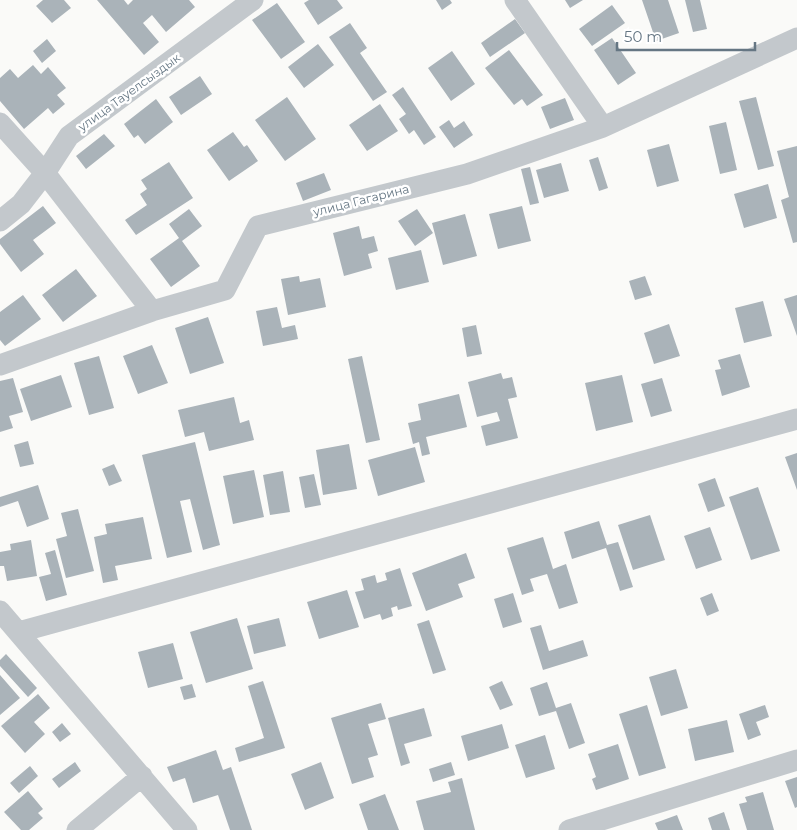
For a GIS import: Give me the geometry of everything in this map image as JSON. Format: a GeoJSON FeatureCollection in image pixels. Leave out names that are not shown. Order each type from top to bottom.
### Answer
{"type":"FeatureCollection","features":[{"type":"Feature","properties":{"kind":"street","name":"улица Тауелсыздык"},"geometry":{"type":"LineString","coordinates":[[0,221],[21,204],[45,174],[69,136],[253,0]]}},
{"type":"Feature","properties":{"kind":"street"},"geometry":{"type":"LineString","coordinates":[[514,0],[603,127]]}},
{"type":"Feature","properties":{"kind":"street","name":"улица Гагарина"},"geometry":{"type":"LineString","coordinates":[[0,365],[152,311],[225,290],[258,226],[467,174],[603,127],[797,38]]}},
{"type":"Feature","properties":{"kind":"street"},"geometry":{"type":"LineString","coordinates":[[0,122],[45,174],[152,311]]}},
{"type":"Feature","properties":{"kind":"street"},"geometry":{"type":"LineString","coordinates":[[19,632],[797,419]]}},
{"type":"Feature","properties":{"kind":"street"},"geometry":{"type":"LineString","coordinates":[[0,611],[187,830]]}},
{"type":"Feature","properties":{"kind":"street"},"geometry":{"type":"LineString","coordinates":[[569,830],[797,760]]}},
{"type":"Feature","properties":{"kind":"street"},"geometry":{"type":"LineString","coordinates":[[77,830],[142,776]]}},
{"type":"Feature","properties":{"kind":"building"},"geometry":{"type":"Polygon","coordinates":[[[43,0],[64,0],[71,8],[52,23],[36,6],[43,0]]]}},
{"type":"Feature","properties":{"kind":"building"},"geometry":{"type":"Polygon","coordinates":[[[97,0],[124,0],[128,5],[133,0],[189,0],[195,7],[166,32],[152,15],[143,23],[159,42],[144,55],[97,0]]]}},
{"type":"Feature","properties":{"kind":"building"},"geometry":{"type":"Polygon","coordinates":[[[309,0],[337,0],[343,8],[318,25],[304,3],[309,0]]]}},
{"type":"Feature","properties":{"kind":"building"},"geometry":{"type":"Polygon","coordinates":[[[436,0],[450,0],[452,3],[442,10],[436,0]]]}},
{"type":"Feature","properties":{"kind":"building"},"geometry":{"type":"Polygon","coordinates":[[[565,0],[583,0],[570,8],[565,0]]]}},
{"type":"Feature","properties":{"kind":"building"},"geometry":{"type":"Polygon","coordinates":[[[642,0],[668,0],[679,33],[656,41],[642,0]]]}},
{"type":"Feature","properties":{"kind":"building"},"geometry":{"type":"Polygon","coordinates":[[[685,0],[700,0],[707,29],[693,32],[685,0]]]}},
{"type":"Feature","properties":{"kind":"building"},"geometry":{"type":"Polygon","coordinates":[[[277,3],[305,42],[281,59],[252,20],[277,3]]]}},
{"type":"Feature","properties":{"kind":"building"},"geometry":{"type":"Polygon","coordinates":[[[612,5],[625,23],[592,46],[579,29],[612,5]]]}},
{"type":"Feature","properties":{"kind":"building"},"geometry":{"type":"Polygon","coordinates":[[[515,19],[525,33],[490,57],[481,43],[515,19]]]}},
{"type":"Feature","properties":{"kind":"building"},"geometry":{"type":"Polygon","coordinates":[[[350,23],[367,48],[360,53],[387,92],[373,101],[329,37],[350,23]]]}},
{"type":"Feature","properties":{"kind":"building"},"geometry":{"type":"Polygon","coordinates":[[[612,38],[636,73],[618,85],[594,50],[612,38]]]}},
{"type":"Feature","properties":{"kind":"building"},"geometry":{"type":"Polygon","coordinates":[[[47,39],[56,51],[42,63],[33,51],[47,39]]]}},
{"type":"Feature","properties":{"kind":"building"},"geometry":{"type":"Polygon","coordinates":[[[318,44],[334,65],[304,88],[288,67],[318,44]]]}},
{"type":"Feature","properties":{"kind":"building"},"geometry":{"type":"Polygon","coordinates":[[[509,50],[543,95],[527,106],[522,99],[514,105],[485,68],[509,50]]]}},
{"type":"Feature","properties":{"kind":"building"},"geometry":{"type":"Polygon","coordinates":[[[452,51],[475,84],[451,101],[428,68],[452,51]]]}},
{"type":"Feature","properties":{"kind":"building"},"geometry":{"type":"Polygon","coordinates":[[[33,65],[41,74],[48,67],[66,88],[57,95],[65,104],[53,114],[48,108],[24,129],[0,101],[0,78],[10,69],[18,78],[33,65]]]}},
{"type":"Feature","properties":{"kind":"building"},"geometry":{"type":"Polygon","coordinates":[[[200,76],[212,94],[181,115],[169,97],[200,76]]]}},
{"type":"Feature","properties":{"kind":"building"},"geometry":{"type":"Polygon","coordinates":[[[403,87],[436,137],[424,145],[414,130],[409,134],[399,119],[406,114],[392,95],[403,87]]]}},
{"type":"Feature","properties":{"kind":"building"},"geometry":{"type":"Polygon","coordinates":[[[287,97],[316,139],[285,161],[255,120],[287,97]]]}},
{"type":"Feature","properties":{"kind":"building"},"geometry":{"type":"Polygon","coordinates":[[[756,97],[774,166],[758,170],[739,101],[756,97]]]}},
{"type":"Feature","properties":{"kind":"building"},"geometry":{"type":"Polygon","coordinates":[[[565,98],[574,120],[550,129],[541,107],[565,98]]]}},
{"type":"Feature","properties":{"kind":"building"},"geometry":{"type":"Polygon","coordinates":[[[156,99],[173,122],[145,144],[138,135],[134,138],[124,124],[156,99]]]}},
{"type":"Feature","properties":{"kind":"building"},"geometry":{"type":"Polygon","coordinates":[[[380,104],[398,131],[367,151],[349,125],[380,104]]]}},
{"type":"Feature","properties":{"kind":"building"},"geometry":{"type":"Polygon","coordinates":[[[449,120],[454,128],[464,121],[473,135],[454,148],[439,127],[449,120]]]}},
{"type":"Feature","properties":{"kind":"building"},"geometry":{"type":"Polygon","coordinates":[[[726,122],[737,170],[720,174],[709,126],[726,122]]]}},
{"type":"Feature","properties":{"kind":"building"},"geometry":{"type":"Polygon","coordinates":[[[233,132],[244,147],[247,145],[258,161],[229,181],[207,150],[233,132]]]}},
{"type":"Feature","properties":{"kind":"building"},"geometry":{"type":"Polygon","coordinates":[[[104,134],[115,146],[86,169],[76,156],[104,134]]]}},
{"type":"Feature","properties":{"kind":"building"},"geometry":{"type":"Polygon","coordinates":[[[669,144],[679,181],[657,187],[647,150],[669,144]]]}},
{"type":"Feature","properties":{"kind":"building"},"geometry":{"type":"Polygon","coordinates":[[[797,146],[797,242],[793,243],[781,200],[789,197],[777,151],[797,146]]]}},
{"type":"Feature","properties":{"kind":"building"},"geometry":{"type":"Polygon","coordinates":[[[598,157],[608,188],[599,191],[589,160],[598,157]]]}},
{"type":"Feature","properties":{"kind":"building"},"geometry":{"type":"Polygon","coordinates":[[[169,162],[193,198],[136,235],[125,220],[147,205],[140,194],[147,189],[141,180],[169,162]]]}},
{"type":"Feature","properties":{"kind":"building"},"geometry":{"type":"Polygon","coordinates":[[[561,163],[569,191],[544,198],[536,170],[561,163]]]}},
{"type":"Feature","properties":{"kind":"building"},"geometry":{"type":"Polygon","coordinates":[[[530,167],[539,203],[530,205],[521,169],[530,167]]]}},
{"type":"Feature","properties":{"kind":"building"},"geometry":{"type":"Polygon","coordinates":[[[324,173],[331,190],[303,201],[296,183],[324,173]]]}},
{"type":"Feature","properties":{"kind":"building"},"geometry":{"type":"Polygon","coordinates":[[[768,184],[777,218],[744,228],[734,194],[768,184]]]}},
{"type":"Feature","properties":{"kind":"building"},"geometry":{"type":"Polygon","coordinates":[[[43,206],[56,223],[33,240],[44,254],[21,272],[0,244],[0,239],[43,206]]]}},
{"type":"Feature","properties":{"kind":"building"},"geometry":{"type":"Polygon","coordinates":[[[522,206],[531,241],[498,249],[489,214],[522,206]]]}},
{"type":"Feature","properties":{"kind":"building"},"geometry":{"type":"Polygon","coordinates":[[[189,209],[202,226],[182,241],[200,266],[171,287],[150,259],[179,238],[169,224],[189,209]]]}},
{"type":"Feature","properties":{"kind":"building"},"geometry":{"type":"Polygon","coordinates":[[[417,209],[433,233],[415,246],[398,221],[417,209]]]}},
{"type":"Feature","properties":{"kind":"building"},"geometry":{"type":"Polygon","coordinates":[[[465,214],[477,256],[443,265],[432,223],[465,214]]]}},
{"type":"Feature","properties":{"kind":"building"},"geometry":{"type":"Polygon","coordinates":[[[359,226],[362,239],[374,236],[378,251],[368,254],[372,268],[344,276],[333,233],[359,226]]]}},
{"type":"Feature","properties":{"kind":"building"},"geometry":{"type":"Polygon","coordinates":[[[421,250],[429,282],[396,290],[388,258],[421,250]]]}},
{"type":"Feature","properties":{"kind":"building"},"geometry":{"type":"Polygon","coordinates":[[[76,269],[97,296],[63,322],[42,295],[76,269]]]}},
{"type":"Feature","properties":{"kind":"building"},"geometry":{"type":"Polygon","coordinates":[[[299,276],[300,282],[320,278],[326,307],[288,315],[281,279],[299,276]]]}},
{"type":"Feature","properties":{"kind":"building"},"geometry":{"type":"Polygon","coordinates":[[[645,276],[652,295],[635,300],[629,281],[645,276]]]}},
{"type":"Feature","properties":{"kind":"building"},"geometry":{"type":"Polygon","coordinates":[[[23,295],[41,319],[5,346],[0,340],[0,312],[23,295]]]}},
{"type":"Feature","properties":{"kind":"building"},"geometry":{"type":"Polygon","coordinates":[[[797,295],[797,336],[784,299],[797,295]]]}},
{"type":"Feature","properties":{"kind":"building"},"geometry":{"type":"Polygon","coordinates":[[[763,301],[772,336],[744,343],[735,308],[763,301]]]}},
{"type":"Feature","properties":{"kind":"building"},"geometry":{"type":"Polygon","coordinates":[[[277,307],[282,328],[295,325],[298,339],[263,346],[256,311],[277,307]]]}},
{"type":"Feature","properties":{"kind":"building"},"geometry":{"type":"Polygon","coordinates":[[[208,317],[224,363],[190,374],[175,328],[208,317]]]}},
{"type":"Feature","properties":{"kind":"building"},"geometry":{"type":"Polygon","coordinates":[[[669,324],[680,356],[654,364],[644,333],[669,324]]]}},
{"type":"Feature","properties":{"kind":"building"},"geometry":{"type":"Polygon","coordinates":[[[476,325],[482,354],[467,357],[462,328],[476,325]]]}},
{"type":"Feature","properties":{"kind":"building"},"geometry":{"type":"Polygon","coordinates":[[[152,345],[168,383],[138,394],[123,356],[152,345]]]}},
{"type":"Feature","properties":{"kind":"building"},"geometry":{"type":"Polygon","coordinates":[[[740,354],[750,387],[722,396],[715,370],[721,369],[718,360],[740,354]]]}},
{"type":"Feature","properties":{"kind":"building"},"geometry":{"type":"Polygon","coordinates":[[[99,356],[114,408],[89,415],[74,363],[99,356]]]}},
{"type":"Feature","properties":{"kind":"building"},"geometry":{"type":"Polygon","coordinates":[[[362,356],[380,440],[366,443],[348,359],[362,356]]]}},
{"type":"Feature","properties":{"kind":"building"},"geometry":{"type":"Polygon","coordinates":[[[501,373],[503,379],[512,377],[517,397],[508,399],[518,438],[486,446],[481,426],[500,421],[497,412],[477,417],[468,382],[501,373]]]}},
{"type":"Feature","properties":{"kind":"building"},"geometry":{"type":"Polygon","coordinates":[[[61,375],[72,407],[31,421],[20,389],[61,375]]]}},
{"type":"Feature","properties":{"kind":"building"},"geometry":{"type":"Polygon","coordinates":[[[622,375],[633,422],[596,431],[585,383],[622,375]]]}},
{"type":"Feature","properties":{"kind":"building"},"geometry":{"type":"Polygon","coordinates":[[[13,378],[23,412],[9,416],[13,428],[0,432],[0,381],[13,378]]]}},
{"type":"Feature","properties":{"kind":"building"},"geometry":{"type":"Polygon","coordinates":[[[662,378],[672,411],[651,417],[641,384],[662,378]]]}},
{"type":"Feature","properties":{"kind":"building"},"geometry":{"type":"Polygon","coordinates":[[[459,394],[467,427],[426,437],[430,454],[422,456],[419,442],[413,444],[408,423],[421,420],[418,404],[459,394]]]}},
{"type":"Feature","properties":{"kind":"building"},"geometry":{"type":"Polygon","coordinates":[[[234,397],[240,423],[249,420],[254,440],[209,451],[204,432],[185,437],[178,410],[234,397]]]}},
{"type":"Feature","properties":{"kind":"building"},"geometry":{"type":"Polygon","coordinates":[[[28,441],[34,464],[20,467],[14,445],[28,441]]]}},
{"type":"Feature","properties":{"kind":"building"},"geometry":{"type":"Polygon","coordinates":[[[195,442],[220,545],[203,550],[190,499],[180,501],[192,552],[167,558],[142,455],[195,442]]]}},
{"type":"Feature","properties":{"kind":"building"},"geometry":{"type":"Polygon","coordinates":[[[349,444],[357,489],[323,495],[316,450],[349,444]]]}},
{"type":"Feature","properties":{"kind":"building"},"geometry":{"type":"Polygon","coordinates":[[[415,447],[425,482],[378,496],[368,460],[415,447]]]}},
{"type":"Feature","properties":{"kind":"building"},"geometry":{"type":"Polygon","coordinates":[[[797,453],[797,490],[785,457],[797,453]]]}},
{"type":"Feature","properties":{"kind":"building"},"geometry":{"type":"Polygon","coordinates":[[[114,464],[122,481],[109,486],[102,469],[114,464]]]}},
{"type":"Feature","properties":{"kind":"building"},"geometry":{"type":"Polygon","coordinates":[[[254,470],[264,517],[233,524],[223,476],[254,470]]]}},
{"type":"Feature","properties":{"kind":"building"},"geometry":{"type":"Polygon","coordinates":[[[283,471],[290,512],[270,515],[263,475],[283,471]]]}},
{"type":"Feature","properties":{"kind":"building"},"geometry":{"type":"Polygon","coordinates":[[[314,474],[321,505],[305,508],[299,477],[314,474]]]}},
{"type":"Feature","properties":{"kind":"building"},"geometry":{"type":"Polygon","coordinates":[[[715,478],[725,506],[708,512],[698,484],[715,478]]]}},
{"type":"Feature","properties":{"kind":"building"},"geometry":{"type":"Polygon","coordinates":[[[38,485],[49,519],[27,527],[18,501],[0,507],[0,497],[38,485]]]}},
{"type":"Feature","properties":{"kind":"building"},"geometry":{"type":"Polygon","coordinates":[[[758,487],[780,551],[751,560],[729,497],[758,487]]]}},
{"type":"Feature","properties":{"kind":"building"},"geometry":{"type":"Polygon","coordinates":[[[78,509],[94,571],[66,578],[56,539],[67,536],[61,513],[78,509]]]}},
{"type":"Feature","properties":{"kind":"building"},"geometry":{"type":"Polygon","coordinates":[[[650,515],[665,560],[633,570],[618,525],[650,515]]]}},
{"type":"Feature","properties":{"kind":"building"},"geometry":{"type":"Polygon","coordinates":[[[143,517],[152,559],[115,566],[118,580],[103,583],[94,537],[107,534],[105,524],[143,517]]]}},
{"type":"Feature","properties":{"kind":"building"},"geometry":{"type":"Polygon","coordinates":[[[599,521],[607,545],[618,542],[633,587],[620,591],[606,548],[572,559],[564,532],[599,521]]]}},
{"type":"Feature","properties":{"kind":"building"},"geometry":{"type":"Polygon","coordinates":[[[710,527],[722,560],[696,569],[684,536],[710,527]]]}},
{"type":"Feature","properties":{"kind":"building"},"geometry":{"type":"Polygon","coordinates":[[[543,537],[553,569],[566,564],[578,603],[559,609],[547,574],[530,579],[534,591],[522,595],[507,548],[543,537]]]}},
{"type":"Feature","properties":{"kind":"building"},"geometry":{"type":"Polygon","coordinates":[[[31,540],[37,576],[7,581],[4,566],[0,566],[0,552],[11,550],[10,544],[31,540]]]}},
{"type":"Feature","properties":{"kind":"building"},"geometry":{"type":"Polygon","coordinates":[[[55,550],[67,595],[46,601],[39,577],[51,574],[45,553],[55,550]]]}},
{"type":"Feature","properties":{"kind":"building"},"geometry":{"type":"Polygon","coordinates":[[[466,553],[475,578],[458,584],[463,597],[426,611],[412,573],[466,553]]]}},
{"type":"Feature","properties":{"kind":"building"},"geometry":{"type":"Polygon","coordinates":[[[400,568],[412,606],[398,610],[397,606],[391,608],[393,616],[382,620],[380,614],[364,619],[355,592],[364,590],[361,579],[375,575],[377,583],[387,580],[385,573],[400,568]]]}},
{"type":"Feature","properties":{"kind":"building"},"geometry":{"type":"Polygon","coordinates":[[[347,590],[359,627],[319,639],[307,602],[347,590]]]}},
{"type":"Feature","properties":{"kind":"building"},"geometry":{"type":"Polygon","coordinates":[[[513,593],[522,622],[503,628],[494,599],[513,593]]]}},
{"type":"Feature","properties":{"kind":"building"},"geometry":{"type":"Polygon","coordinates":[[[712,593],[719,611],[707,616],[700,598],[712,593]]]}},
{"type":"Feature","properties":{"kind":"building"},"geometry":{"type":"Polygon","coordinates":[[[237,618],[253,669],[206,683],[190,632],[237,618]]]}},
{"type":"Feature","properties":{"kind":"building"},"geometry":{"type":"Polygon","coordinates":[[[279,618],[286,646],[254,654],[247,626],[279,618]]]}},
{"type":"Feature","properties":{"kind":"building"},"geometry":{"type":"Polygon","coordinates":[[[429,620],[446,670],[433,674],[417,624],[429,620]]]}},
{"type":"Feature","properties":{"kind":"building"},"geometry":{"type":"Polygon","coordinates":[[[541,625],[549,651],[583,640],[588,656],[543,670],[530,628],[541,625]]]}},
{"type":"Feature","properties":{"kind":"building"},"geometry":{"type":"Polygon","coordinates":[[[173,643],[183,679],[148,688],[138,652],[173,643]]]}},
{"type":"Feature","properties":{"kind":"building"},"geometry":{"type":"Polygon","coordinates":[[[6,654],[37,688],[28,697],[0,666],[0,660],[6,654]]]}},
{"type":"Feature","properties":{"kind":"building"},"geometry":{"type":"Polygon","coordinates":[[[676,669],[688,708],[661,716],[649,677],[676,669]]]}},
{"type":"Feature","properties":{"kind":"building"},"geometry":{"type":"Polygon","coordinates":[[[0,675],[20,698],[0,715],[0,675]]]}},
{"type":"Feature","properties":{"kind":"building"},"geometry":{"type":"Polygon","coordinates":[[[263,681],[285,748],[239,762],[235,748],[264,738],[248,686],[263,681]]]}},
{"type":"Feature","properties":{"kind":"building"},"geometry":{"type":"Polygon","coordinates":[[[502,681],[513,705],[500,710],[489,687],[502,681]]]}},
{"type":"Feature","properties":{"kind":"building"},"geometry":{"type":"Polygon","coordinates":[[[547,682],[556,708],[571,703],[585,743],[569,749],[556,711],[539,716],[530,688],[547,682]]]}},
{"type":"Feature","properties":{"kind":"building"},"geometry":{"type":"Polygon","coordinates":[[[192,684],[196,697],[184,700],[180,687],[192,684]]]}},
{"type":"Feature","properties":{"kind":"building"},"geometry":{"type":"Polygon","coordinates":[[[38,694],[50,708],[34,722],[45,734],[25,753],[1,726],[38,694]]]}},
{"type":"Feature","properties":{"kind":"building"},"geometry":{"type":"Polygon","coordinates":[[[381,703],[386,719],[368,724],[378,755],[368,758],[374,777],[352,784],[331,718],[381,703]]]}},
{"type":"Feature","properties":{"kind":"building"},"geometry":{"type":"Polygon","coordinates":[[[647,705],[666,768],[639,776],[619,714],[647,705]]]}},
{"type":"Feature","properties":{"kind":"building"},"geometry":{"type":"Polygon","coordinates":[[[765,705],[769,717],[756,722],[761,735],[748,740],[739,714],[765,705]]]}},
{"type":"Feature","properties":{"kind":"building"},"geometry":{"type":"Polygon","coordinates":[[[424,708],[432,736],[404,744],[410,763],[401,766],[388,718],[424,708]]]}},
{"type":"Feature","properties":{"kind":"building"},"geometry":{"type":"Polygon","coordinates":[[[727,720],[734,752],[695,761],[688,729],[727,720]]]}},
{"type":"Feature","properties":{"kind":"building"},"geometry":{"type":"Polygon","coordinates":[[[62,723],[71,734],[60,742],[52,732],[62,723]]]}},
{"type":"Feature","properties":{"kind":"building"},"geometry":{"type":"Polygon","coordinates":[[[502,724],[509,748],[468,761],[461,736],[502,724]]]}},
{"type":"Feature","properties":{"kind":"building"},"geometry":{"type":"Polygon","coordinates":[[[545,735],[555,769],[526,778],[515,745],[545,735]]]}},
{"type":"Feature","properties":{"kind":"building"},"geometry":{"type":"Polygon","coordinates":[[[618,744],[629,779],[596,790],[592,779],[596,777],[588,754],[618,744]]]}},
{"type":"Feature","properties":{"kind":"building"},"geometry":{"type":"Polygon","coordinates":[[[216,750],[223,770],[231,767],[252,830],[230,830],[218,795],[193,803],[185,778],[173,782],[167,767],[216,750]]]}},
{"type":"Feature","properties":{"kind":"building"},"geometry":{"type":"Polygon","coordinates":[[[75,762],[81,771],[59,788],[52,779],[75,762]]]}},
{"type":"Feature","properties":{"kind":"building"},"geometry":{"type":"Polygon","coordinates":[[[321,762],[334,798],[305,810],[291,774],[321,762]]]}},
{"type":"Feature","properties":{"kind":"building"},"geometry":{"type":"Polygon","coordinates":[[[451,762],[455,775],[433,782],[429,769],[451,762]]]}},
{"type":"Feature","properties":{"kind":"building"},"geometry":{"type":"Polygon","coordinates":[[[30,766],[38,776],[19,793],[10,783],[30,766]]]}},
{"type":"Feature","properties":{"kind":"building"},"geometry":{"type":"Polygon","coordinates":[[[797,777],[797,807],[795,808],[785,781],[797,777]]]}},
{"type":"Feature","properties":{"kind":"building"},"geometry":{"type":"Polygon","coordinates":[[[462,778],[475,830],[424,830],[416,801],[451,792],[448,782],[462,778]]]}},
{"type":"Feature","properties":{"kind":"building"},"geometry":{"type":"Polygon","coordinates":[[[28,791],[43,809],[38,813],[43,818],[29,830],[21,830],[4,812],[28,791]]]}},
{"type":"Feature","properties":{"kind":"building"},"geometry":{"type":"Polygon","coordinates":[[[763,792],[774,830],[747,830],[739,804],[747,802],[745,797],[763,792]]]}},
{"type":"Feature","properties":{"kind":"building"},"geometry":{"type":"Polygon","coordinates":[[[385,794],[399,830],[368,830],[359,804],[385,794]]]}},
{"type":"Feature","properties":{"kind":"building"},"geometry":{"type":"Polygon","coordinates":[[[724,812],[730,830],[712,830],[708,818],[724,812]]]}},
{"type":"Feature","properties":{"kind":"building"},"geometry":{"type":"Polygon","coordinates":[[[677,815],[683,830],[658,830],[655,823],[677,815]]]}}]}
